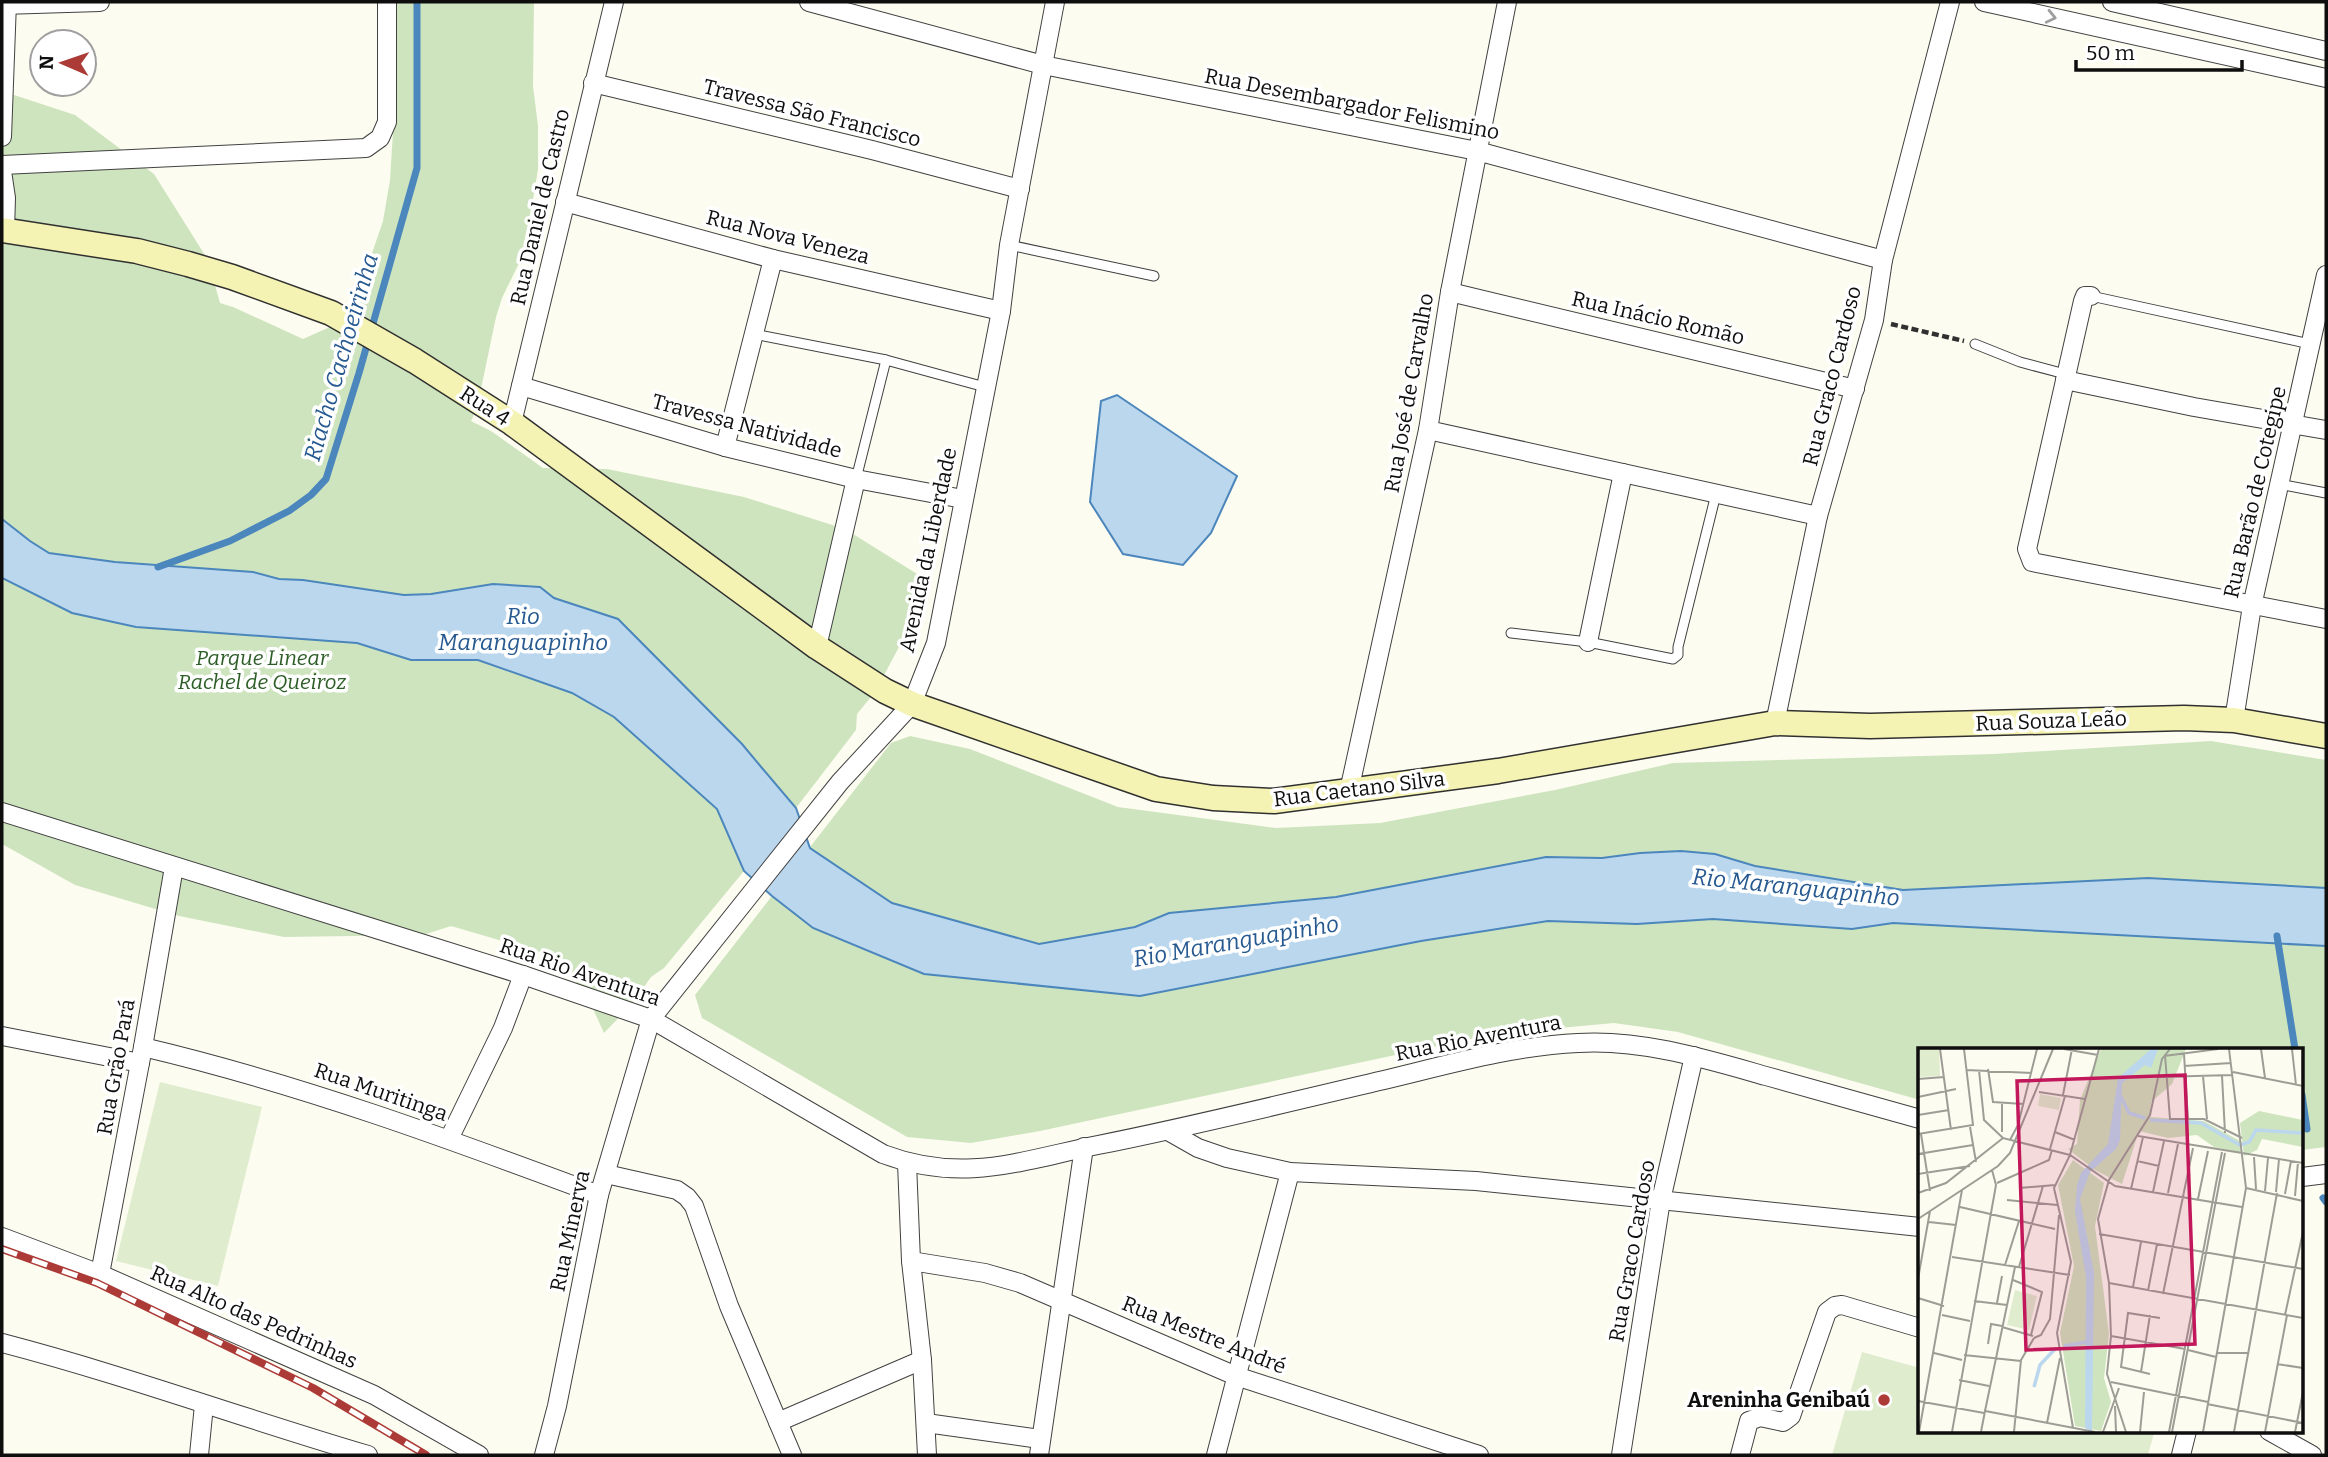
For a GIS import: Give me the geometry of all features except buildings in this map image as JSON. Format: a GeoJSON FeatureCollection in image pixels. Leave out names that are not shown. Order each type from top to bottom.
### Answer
{"type":"FeatureCollection","features":[{"type":"Feature","properties":{"kind":"main road","name":"Rua 4"},"geometry":{"type":"LineString","coordinates":[[3,231],[137,251],[232,277],[331,313],[415,361],[512,423],[817,646],[885,691],[912,704]]}},
{"type":"Feature","properties":{"kind":"main road","name":"Rua Caetano Silva"},"geometry":{"type":"LineString","coordinates":[[912,704],[1156,789],[1213,798],[1274,801],[1498,771],[1775,723]]}},
{"type":"Feature","properties":{"kind":"main road","name":"Rua Souza Leão"},"geometry":{"type":"LineString","coordinates":[[1775,723],[1870,726],[2184,718],[2234,720],[2326,736]]}},
{"type":"Feature","properties":{"kind":"street"},"geometry":{"type":"LineString","coordinates":[[2,137],[5,4],[100,2]]}},
{"type":"Feature","properties":{"kind":"street"},"geometry":{"type":"LineString","coordinates":[[2,165],[366,148],[380,138],[387,122],[387,2]]}},
{"type":"Feature","properties":{"kind":"street","name":"Rua Daniel de Castro"},"geometry":{"type":"LineString","coordinates":[[512,423],[614,2]]}},
{"type":"Feature","properties":{"kind":"street","name":"Rua Desembargador Felismino"},"geometry":{"type":"LineString","coordinates":[[809,2],[1043,65],[1477,151],[1883,260]]}},
{"type":"Feature","properties":{"kind":"street","name":"Avenida da Liberdade"},"geometry":{"type":"LineString","coordinates":[[651,1019],[840,782],[912,704],[936,643],[1001,311],[1009,245],[1055,2]]}},
{"type":"Feature","properties":{"kind":"street","name":"Rua José de Carvalho"},"geometry":{"type":"LineString","coordinates":[[1349,791],[1428,430],[1450,292],[1507,2]]}},
{"type":"Feature","properties":{"kind":"street","name":"Rua Graco Cardoso"},"geometry":{"type":"LineString","coordinates":[[1775,723],[1818,516],[1874,320],[1883,260],[1950,2]]}},
{"type":"Feature","properties":{"kind":"street"},"geometry":{"type":"LineString","coordinates":[[1984,2],[2326,78]]}},
{"type":"Feature","properties":{"kind":"street"},"geometry":{"type":"LineString","coordinates":[[2112,2],[2326,51]]}},
{"type":"Feature","properties":{"kind":"street"},"geometry":{"type":"LineString","coordinates":[[2293,71],[2296,44]]}},
{"type":"Feature","properties":{"kind":"street","name":"Travessa São Francisco"},"geometry":{"type":"LineString","coordinates":[[593,83],[872,150],[1020,189]]}},
{"type":"Feature","properties":{"kind":"street"},"geometry":{"type":"LineString","coordinates":[[2,171],[6,198],[3,231]]}},
{"type":"Feature","properties":{"kind":"street","name":"Rua Nova Veneza"},"geometry":{"type":"LineString","coordinates":[[565,202],[773,259],[1001,311]]}},
{"type":"Feature","properties":{"kind":"street"},"geometry":{"type":"LineString","coordinates":[[725,447],[773,259]]}},
{"type":"Feature","properties":{"kind":"street","name":"Rua Barão de Cotegipe"},"geometry":{"type":"LineString","coordinates":[[2234,720],[2252,606],[2326,275]]}},
{"type":"Feature","properties":{"kind":"street","name":"Rua Inácio Romão"},"geometry":{"type":"LineString","coordinates":[[1450,292],[1855,389]]}},
{"type":"Feature","properties":{"kind":"street"},"geometry":{"type":"LineString","coordinates":[[2091,296],[2085,296],[2083,301],[2065,377],[2027,549],[2032,562],[2326,619]]}},
{"type":"Feature","properties":{"kind":"street"},"geometry":{"type":"LineString","coordinates":[[2065,377],[2326,430]]}},
{"type":"Feature","properties":{"kind":"street","name":"Travessa Natividade"},"geometry":{"type":"LineString","coordinates":[[521,386],[725,447],[856,479],[964,499]]}},
{"type":"Feature","properties":{"kind":"street"},"geometry":{"type":"LineString","coordinates":[[1428,430],[1818,516]]}},
{"type":"Feature","properties":{"kind":"street"},"geometry":{"type":"LineString","coordinates":[[1588,642],[1623,472]]}},
{"type":"Feature","properties":{"kind":"street"},"geometry":{"type":"LineString","coordinates":[[817,646],[856,479]]}},
{"type":"Feature","properties":{"kind":"street","name":"Rua Rio Aventura"},"geometry":{"type":"LineString","coordinates":[[2,812],[523,975],[651,1019],[884,1154],[907,1163],[933,1168],[967,1170],[1001,1166],[1168,1131],[1473,1059],[1544,1046],[1578,1043],[1617,1044],[1694,1056],[1918,1118]]}},
{"type":"Feature","properties":{"kind":"street","name":"Rua Grão Pará"},"geometry":{"type":"LineString","coordinates":[[100,1274],[142,1055],[174,867]]}},
{"type":"Feature","properties":{"kind":"street"},"geometry":{"type":"LineString","coordinates":[[449,1139],[503,1028],[523,975]]}},
{"type":"Feature","properties":{"kind":"street","name":"Rua Minerva"},"geometry":{"type":"LineString","coordinates":[[544,1455],[557,1406],[599,1195],[651,1019]]}},
{"type":"Feature","properties":{"kind":"street","name":"Rua Muritinga"},"geometry":{"type":"LineString","coordinates":[[2,1036],[142,1055],[278,1082],[449,1139],[599,1195]]}},
{"type":"Feature","properties":{"kind":"street","name":"Rua Graco Cardoso"},"geometry":{"type":"LineString","coordinates":[[1621,1455],[1661,1200],[1694,1056]]}},
{"type":"Feature","properties":{"kind":"street"},"geometry":{"type":"LineString","coordinates":[[1168,1131],[1198,1148],[1227,1158],[1290,1172],[1476,1181],[1918,1227]]}},
{"type":"Feature","properties":{"kind":"street"},"geometry":{"type":"LineString","coordinates":[[926,1423],[1040,1447],[1084,1147]]}},
{"type":"Feature","properties":{"kind":"street"},"geometry":{"type":"LineString","coordinates":[[907,1163],[911,1261],[922,1360],[927,1455]]}},
{"type":"Feature","properties":{"kind":"street"},"geometry":{"type":"LineString","coordinates":[[1216,1455],[1290,1172]]}},
{"type":"Feature","properties":{"kind":"street"},"geometry":{"type":"LineString","coordinates":[[606,1174],[677,1190],[694,1206],[729,1306],[792,1455]]}},
{"type":"Feature","properties":{"kind":"street"},"geometry":{"type":"LineString","coordinates":[[2304,1177],[2326,1174]]}},
{"type":"Feature","properties":{"kind":"street","name":"Rua Alto das Pedrinhas"},"geometry":{"type":"LineString","coordinates":[[2,1237],[100,1274],[374,1395],[479,1455]]}},
{"type":"Feature","properties":{"kind":"street","name":"Rua Mestre André"},"geometry":{"type":"LineString","coordinates":[[911,1261],[985,1273],[1020,1283],[1236,1376],[1479,1455]]}},
{"type":"Feature","properties":{"kind":"street"},"geometry":{"type":"LineString","coordinates":[[1740,1455],[1749,1421],[1760,1417],[1783,1422],[1791,1416],[1827,1312],[1835,1306],[1842,1305],[1918,1327]]}},
{"type":"Feature","properties":{"kind":"street"},"geometry":{"type":"LineString","coordinates":[[2,1343],[132,1379],[204,1405],[368,1455]]}},
{"type":"Feature","properties":{"kind":"street"},"geometry":{"type":"LineString","coordinates":[[778,1422],[922,1360]]}},
{"type":"Feature","properties":{"kind":"street"},"geometry":{"type":"LineString","coordinates":[[199,1455],[204,1405]]}},
{"type":"Feature","properties":{"kind":"street"},"geometry":{"type":"LineString","coordinates":[[2181,1455],[2188,1432]]}},
{"type":"Feature","properties":{"kind":"street"},"geometry":{"type":"LineString","coordinates":[[2271,1432],[2312,1455]]}},
{"type":"Feature","properties":{"kind":"lane"},"geometry":{"type":"LineString","coordinates":[[1009,245],[1154,276]]}},
{"type":"Feature","properties":{"kind":"lane"},"geometry":{"type":"LineString","coordinates":[[2091,296],[2310,344]]}},
{"type":"Feature","properties":{"kind":"lane"},"geometry":{"type":"LineString","coordinates":[[754,334],[886,360],[985,387]]}},
{"type":"Feature","properties":{"kind":"lane"},"geometry":{"type":"LineString","coordinates":[[1975,344],[2065,377]]}},
{"type":"Feature","properties":{"kind":"lane"},"geometry":{"type":"LineString","coordinates":[[856,479],[886,360]]}},
{"type":"Feature","properties":{"kind":"lane"},"geometry":{"type":"LineString","coordinates":[[2279,484],[2326,493]]}},
{"type":"Feature","properties":{"kind":"lane"},"geometry":{"type":"LineString","coordinates":[[1511,633],[1588,642],[1665,658],[1673,659],[1678,656],[1716,494]]}},
{"type":"Feature","properties":{"kind":"path"},"geometry":{"type":"LineString","coordinates":[[1874,320],[1975,344]]}},
{"type":"Feature","properties":{"kind":"green space","name":"Parque Linear Rachel de Queiroz"},"geometry":{"type":"Polygon","coordinates":[[[394,2],[534,2],[533,86],[538,126],[538,169],[521,259],[496,317],[477,408],[471,421],[491,431],[543,468],[607,469],[744,497],[845,529],[922,577],[907,632],[875,692],[857,714],[856,730],[796,808],[788,799],[739,859],[744,871],[664,968],[651,977],[632,1004],[604,1033],[594,1011],[561,958],[451,926],[423,935],[284,937],[179,916],[75,885],[2,844],[2,91],[75,115],[154,174],[208,260],[220,303],[303,339],[350,318],[383,221],[390,180],[396,84],[394,2]]]}},
{"type":"Feature","properties":{"kind":"green space"},"geometry":{"type":"Polygon","coordinates":[[[910,736],[970,749],[1118,807],[1276,828],[1380,823],[1555,790],[1673,763],[1994,754],[2211,741],[2326,760],[2326,1147],[2304,1150],[2304,1048],[1918,1048],[1918,1099],[1678,1032],[1614,1023],[1494,1034],[1040,1131],[971,1143],[907,1137],[702,1018],[695,995],[891,743],[910,736]]]}},
{"type":"Feature","properties":{"kind":"green space"},"geometry":{"type":"Polygon","coordinates":[[[160,1082],[262,1107],[218,1286],[116,1261],[160,1082]]]}},
{"type":"Feature","properties":{"kind":"green space","name":"Areninha Genibaú"},"geometry":{"type":"Polygon","coordinates":[[[1862,1352],[1918,1367],[1918,1432],[2154,1433],[2148,1455],[1832,1455],[1862,1352]]]}},
{"type":"Feature","properties":{"kind":"water"},"geometry":{"type":"Polygon","coordinates":[[[1117,395],[1237,476],[1211,533],[1183,565],[1123,554],[1090,502],[1101,401],[1117,395]]]}},
{"type":"Feature","properties":{"kind":"water","name":"Rio Maranguapinho"},"geometry":{"type":"Polygon","coordinates":[[[2,519],[49,553],[115,562],[253,572],[279,579],[404,595],[431,594],[493,584],[540,587],[554,598],[618,619],[742,744],[796,808],[810,848],[892,903],[1039,944],[1135,927],[1169,913],[1336,897],[1546,857],[1602,858],[1681,851],[1715,854],[1755,866],[1903,890],[2148,878],[2326,888],[2326,946],[1893,923],[1852,929],[1713,919],[1637,924],[1548,921],[1421,941],[1140,996],[924,974],[813,928],[772,896],[744,871],[717,809],[614,717],[572,693],[478,660],[411,660],[357,643],[136,627],[72,613],[2,578],[2,519]]]}},
{"type":"Feature","properties":{"kind":"waterway","name":"Riacho Cachoeirinha"},"geometry":{"type":"LineString","coordinates":[[158,567],[230,541],[289,511],[311,495],[326,479],[417,168],[417,2]]}},
{"type":"Feature","properties":{"kind":"waterway"},"geometry":{"type":"LineString","coordinates":[[2277,936],[2295,1048]]}},
{"type":"Feature","properties":{"kind":"waterway"},"geometry":{"type":"LineString","coordinates":[[2304,1109],[2307,1129]]}},
{"type":"Feature","properties":{"kind":"waterway"},"geometry":{"type":"LineString","coordinates":[[2323,1198],[2326,1202]]}},
{"type":"Feature","properties":{"kind":"railway"},"geometry":{"type":"LineString","coordinates":[[2,1249],[97,1283],[313,1388],[426,1455]]}},
{"type":"Feature","properties":{"kind":"place","name":"Areninha Genibaú"},"geometry":{"type":"Point","coordinates":[1884,1400]}}]}
